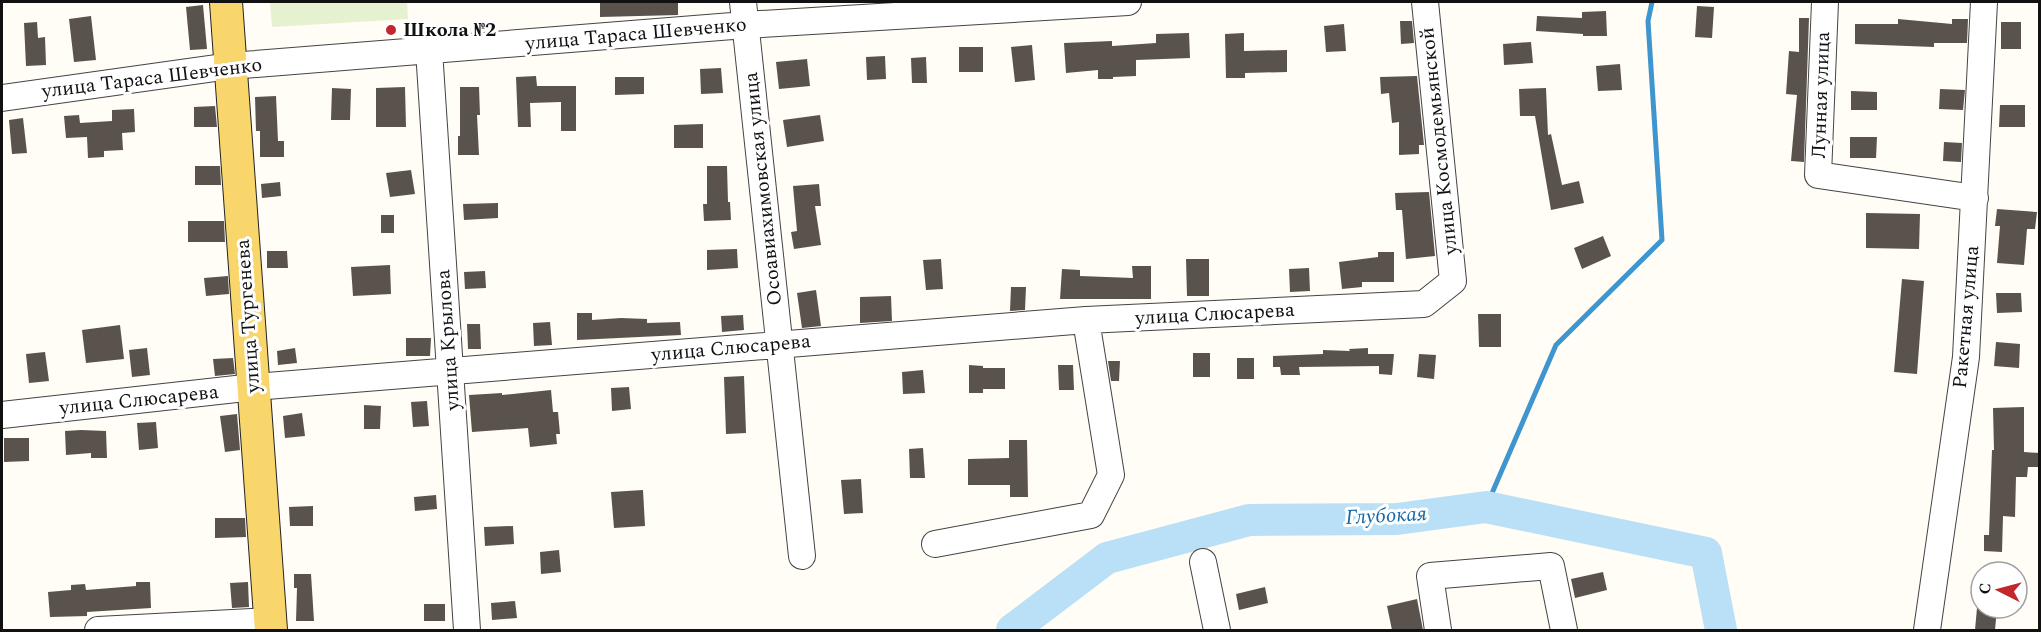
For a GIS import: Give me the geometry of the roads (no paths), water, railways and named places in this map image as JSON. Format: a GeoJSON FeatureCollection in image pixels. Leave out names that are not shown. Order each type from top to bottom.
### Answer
{"type":"FeatureCollection","features":[{"type":"Feature","properties":{"kind":"main road","name":"улица Тургенева"},"geometry":{"type":"LineString","coordinates":[[226,2],[271,626]]}},
{"type":"Feature","properties":{"kind":"street","name":"улица Тараса Шевченко"},"geometry":{"type":"LineString","coordinates":[[2,98],[230,66],[429,50],[744,13],[1128,2]]}},
{"type":"Feature","properties":{"kind":"street","name":"улица Космодемьянской"},"geometry":{"type":"LineString","coordinates":[[1425,2],[1453,281]]}},
{"type":"Feature","properties":{"kind":"street","name":"Лунная улица"},"geometry":{"type":"LineString","coordinates":[[1825,2],[1818,175],[1975,198]]}},
{"type":"Feature","properties":{"kind":"street","name":"Ракетная улица"},"geometry":{"type":"LineString","coordinates":[[1927,630],[1966,357],[1984,2]]}},
{"type":"Feature","properties":{"kind":"street","name":"Осоавиахимовская улица"},"geometry":{"type":"LineString","coordinates":[[744,13],[802,556]]}},
{"type":"Feature","properties":{"kind":"street","name":"улица Крылова"},"geometry":{"type":"LineString","coordinates":[[429,50],[467,630]]}},
{"type":"Feature","properties":{"kind":"street","name":"улица Слюсарева"},"geometry":{"type":"LineString","coordinates":[[2,416],[254,387],[780,344],[1086,320],[1424,304],[1453,281]]}},
{"type":"Feature","properties":{"kind":"street"},"geometry":{"type":"LineString","coordinates":[[935,544],[1091,515],[1111,475],[1086,320]]}},
{"type":"Feature","properties":{"kind":"street"},"geometry":{"type":"LineString","coordinates":[[1203,562],[1217,630]]}},
{"type":"Feature","properties":{"kind":"street"},"geometry":{"type":"LineString","coordinates":[[1438,630],[1430,576],[1551,566],[1564,630]]}},
{"type":"Feature","properties":{"kind":"street"},"geometry":{"type":"LineString","coordinates":[[98,630],[271,626]]}},
{"type":"Feature","properties":{"kind":"waterway"},"geometry":{"type":"LineString","coordinates":[[1486,507],[1556,345],[1662,240],[1648,21],[1652,2]]}},
{"type":"Feature","properties":{"kind":"waterway","name":"Глубокая"},"geometry":{"type":"LineString","coordinates":[[1012,630],[1107,558],[1249,520],[1397,519],[1486,507],[1706,553],[1721,630]]}},
{"type":"Feature","properties":{"kind":"place","name":"Школа №2"},"geometry":{"type":"Point","coordinates":[391,30]}}]}
